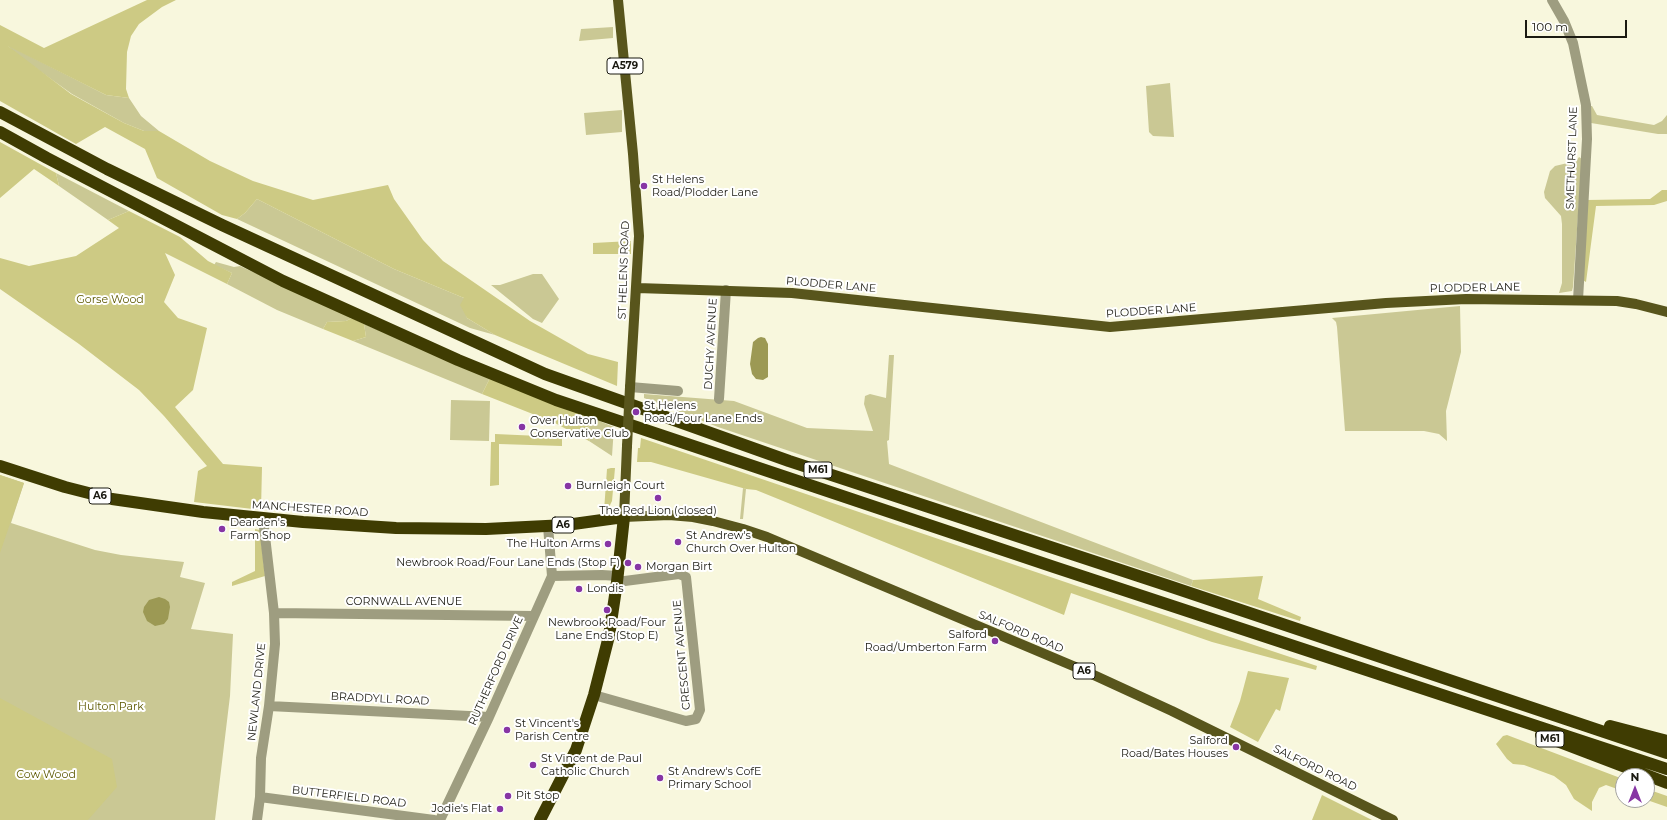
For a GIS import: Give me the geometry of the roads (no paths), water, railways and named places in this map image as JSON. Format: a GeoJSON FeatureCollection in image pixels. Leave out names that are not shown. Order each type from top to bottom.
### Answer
{"type":"FeatureCollection","features":[{"type":"Feature","properties":{"kind":"highway","name":"M61"},"geometry":{"type":"LineString","coordinates":[[0,112],[107,169],[222,225],[545,374],[789,461],[1169,586],[1667,753]]}},
{"type":"Feature","properties":{"kind":"highway","name":"M61"},"geometry":{"type":"LineString","coordinates":[[0,132],[283,281],[458,360],[556,400],[1024,557],[1667,769]]}},
{"type":"Feature","properties":{"kind":"highway","name":"MANCHESTER ROAD"},"geometry":{"type":"LineString","coordinates":[[0,466],[65,487],[112,499],[263,519],[396,528],[486,529],[589,523],[624,517]]}},
{"type":"Feature","properties":{"kind":"highway","name":"A579"},"geometry":{"type":"LineString","coordinates":[[540,820],[576,750],[594,695],[609,636],[618,579],[624,517]]}},
{"type":"Feature","properties":{"kind":"highway","name":"M61"},"geometry":{"type":"LineString","coordinates":[[1434,692],[1558,742],[1667,783]]}},
{"type":"Feature","properties":{"kind":"highway","name":"M61"},"geometry":{"type":"LineString","coordinates":[[1507,699],[1667,741]]}},
{"type":"Feature","properties":{"kind":"main road","name":"ST HELENS ROAD"},"geometry":{"type":"LineString","coordinates":[[618,0],[639,236],[633,385],[627,446],[624,517]]}},
{"type":"Feature","properties":{"kind":"main road","name":"PLODDER LANE"},"geometry":{"type":"LineString","coordinates":[[637,288],[792,293],[1110,327],[1418,301],[1466,299],[1617,301],[1667,312]]}},
{"type":"Feature","properties":{"kind":"main road","name":"SALFORD ROAD"},"geometry":{"type":"LineString","coordinates":[[624,517],[669,515],[693,517],[743,529],[767,538],[1085,671],[1172,711],[1393,820]]}},
{"type":"Feature","properties":{"kind":"street","name":"SMETHURST LANE"},"geometry":{"type":"LineString","coordinates":[[1552,0],[1564,21],[1573,43],[1586,105],[1587,139],[1578,300]]}},
{"type":"Feature","properties":{"kind":"street","name":"DUCHY AVENUE"},"geometry":{"type":"LineString","coordinates":[[720,398],[726,290]]}},
{"type":"Feature","properties":{"kind":"street"},"geometry":{"type":"LineString","coordinates":[[633,385],[678,391]]}},
{"type":"Feature","properties":{"kind":"street","name":"NEWLAND DRIVE"},"geometry":{"type":"LineString","coordinates":[[257,820],[260,797],[261,758],[269,706],[274,654],[274,613],[263,519]]}},
{"type":"Feature","properties":{"kind":"street","name":"RUTHERFORD DRIVE"},"geometry":{"type":"LineString","coordinates":[[440,820],[489,717],[552,576],[548,526]]}},
{"type":"Feature","properties":{"kind":"street","name":"CRESCENT AVENUE"},"geometry":{"type":"LineString","coordinates":[[594,695],[686,721],[696,719],[700,710],[686,577],[679,574],[618,579]]}},
{"type":"Feature","properties":{"kind":"street"},"geometry":{"type":"LineString","coordinates":[[552,576],[602,575],[618,579]]}},
{"type":"Feature","properties":{"kind":"street","name":"CORNWALL AVENUE"},"geometry":{"type":"LineString","coordinates":[[274,613],[534,616]]}},
{"type":"Feature","properties":{"kind":"street","name":"BRADDYLL ROAD"},"geometry":{"type":"LineString","coordinates":[[269,706],[489,717]]}},
{"type":"Feature","properties":{"kind":"street","name":"BUTTERFIELD ROAD"},"geometry":{"type":"LineString","coordinates":[[260,797],[434,820]]}},
{"type":"Feature","properties":{"kind":"place","name":"St Helens Road/Plodder Lane"},"geometry":{"type":"Point","coordinates":[644,186]}},
{"type":"Feature","properties":{"kind":"place","name":"St Helens Road/Four Lane Ends"},"geometry":{"type":"Point","coordinates":[636,412]}},
{"type":"Feature","properties":{"kind":"place","name":"Over Hulton Conservative Club"},"geometry":{"type":"Point","coordinates":[522,427]}},
{"type":"Feature","properties":{"kind":"place","name":"Burnleigh Court"},"geometry":{"type":"Point","coordinates":[568,486]}},
{"type":"Feature","properties":{"kind":"place","name":"The Red Lion (closed)"},"geometry":{"type":"Point","coordinates":[658,498]}},
{"type":"Feature","properties":{"kind":"place","name":"Dearden's Farm Shop"},"geometry":{"type":"Point","coordinates":[222,529]}},
{"type":"Feature","properties":{"kind":"place","name":"St Andrew's Church Over Hulton"},"geometry":{"type":"Point","coordinates":[678,542]}},
{"type":"Feature","properties":{"kind":"place","name":"The Hulton Arms"},"geometry":{"type":"Point","coordinates":[608,544]}},
{"type":"Feature","properties":{"kind":"place","name":"Newbrook Road/Four Lane Ends (Stop F)"},"geometry":{"type":"Point","coordinates":[628,563]}},
{"type":"Feature","properties":{"kind":"place","name":"Morgan Birt"},"geometry":{"type":"Point","coordinates":[638,567]}},
{"type":"Feature","properties":{"kind":"place","name":"Londis"},"geometry":{"type":"Point","coordinates":[579,589]}},
{"type":"Feature","properties":{"kind":"place","name":"Newbrook Road/Four Lane Ends (Stop E)"},"geometry":{"type":"Point","coordinates":[607,610]}},
{"type":"Feature","properties":{"kind":"place","name":"Salford Road/Umberton Farm"},"geometry":{"type":"Point","coordinates":[995,641]}},
{"type":"Feature","properties":{"kind":"place","name":"St Vincent's Parish Centre"},"geometry":{"type":"Point","coordinates":[507,730]}},
{"type":"Feature","properties":{"kind":"place","name":"Salford Road/Bates Houses"},"geometry":{"type":"Point","coordinates":[1236,747]}},
{"type":"Feature","properties":{"kind":"place","name":"St Vincent de Paul Catholic Church"},"geometry":{"type":"Point","coordinates":[533,765]}},
{"type":"Feature","properties":{"kind":"place","name":"St Andrew's CofE Primary School"},"geometry":{"type":"Point","coordinates":[660,778]}},
{"type":"Feature","properties":{"kind":"place","name":"Pit Stop"},"geometry":{"type":"Point","coordinates":[508,796]}},
{"type":"Feature","properties":{"kind":"place","name":"Jodie's Flat"},"geometry":{"type":"Point","coordinates":[500,809]}},
{"type":"Feature","properties":{"kind":"park label","name":"Gorse Wood"},"geometry":{"type":"Point","coordinates":[110,300]}},
{"type":"Feature","properties":{"kind":"park label","name":"Hulton Park"},"geometry":{"type":"Point","coordinates":[111,707]}},
{"type":"Feature","properties":{"kind":"park label","name":"Cow Wood"},"geometry":{"type":"Point","coordinates":[46,775]}}]}
